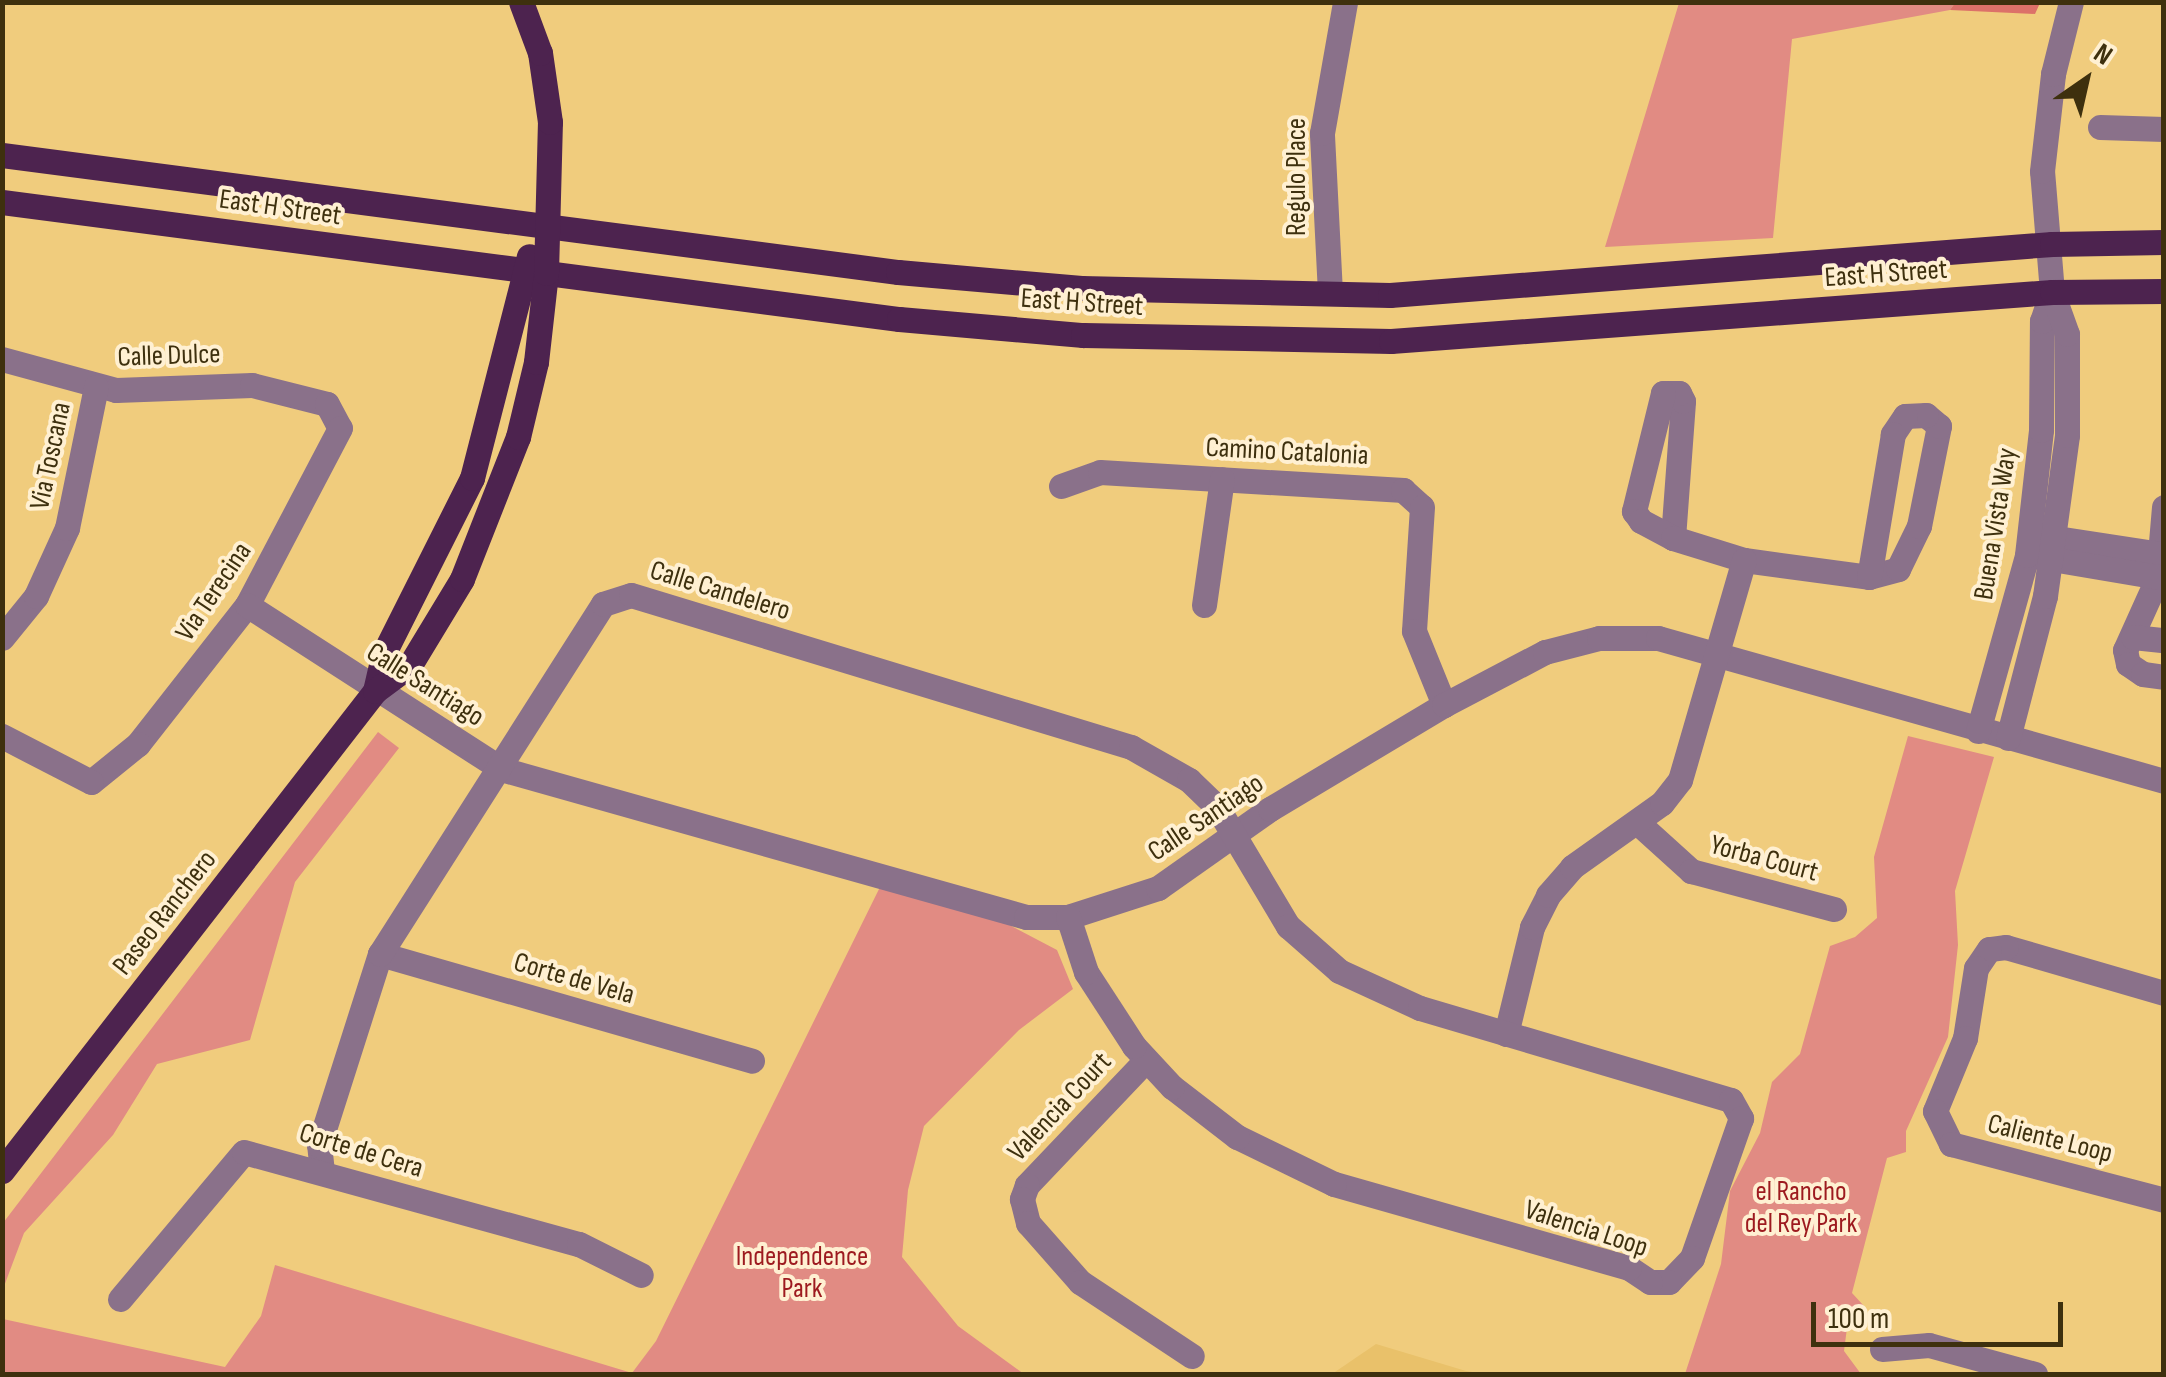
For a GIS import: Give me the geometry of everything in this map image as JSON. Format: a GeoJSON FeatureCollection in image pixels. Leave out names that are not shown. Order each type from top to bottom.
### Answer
{"type":"FeatureCollection","features":[{"type":"Feature","properties":{"kind":"main road","name":"Paseo Ranchero"},"geometry":{"type":"LineString","coordinates":[[2,1171],[376,691],[384,653],[472,478],[545,223],[550,122],[540,53],[521,2]]}},
{"type":"Feature","properties":{"kind":"main road","name":"East H Street"},"geometry":{"type":"LineString","coordinates":[[2,155],[1026,284],[1390,295],[2052,244],[2164,242]]}},
{"type":"Feature","properties":{"kind":"main road","name":"East H Street"},"geometry":{"type":"LineString","coordinates":[[2,202],[899,318],[1254,342],[1392,342],[2052,292],[2164,291]]}},
{"type":"Feature","properties":{"kind":"street","name":"Regulo Place"},"geometry":{"type":"LineString","coordinates":[[1330,293],[1322,133],[1346,2]]}},
{"type":"Feature","properties":{"kind":"street","name":"Buena Vista Way"},"geometry":{"type":"LineString","coordinates":[[2008,738],[2040,546],[2042,321],[2052,292],[2052,244],[2042,171],[2053,74],[2071,2]]}},
{"type":"Feature","properties":{"kind":"street"},"geometry":{"type":"LineString","coordinates":[[2100,127],[2164,129]]}},
{"type":"Feature","properties":{"kind":"street","name":"Calle Dulce"},"geometry":{"type":"LineString","coordinates":[[2,359],[96,387],[236,383],[327,404],[336,412]]}},
{"type":"Feature","properties":{"kind":"street","name":"Via Toscana"},"geometry":{"type":"LineString","coordinates":[[2,638],[36,596],[60,546],[96,387]]}},
{"type":"Feature","properties":{"kind":"street"},"geometry":{"type":"LineString","coordinates":[[1673,538],[1679,393],[1656,399],[1634,511],[1673,538],[1744,560],[1870,577],[1891,574],[1908,556],[1939,426],[1915,414],[1899,420],[1893,434],[1870,577]]}},
{"type":"Feature","properties":{"kind":"street","name":"Via Terecina"},"geometry":{"type":"LineString","coordinates":[[2,736],[79,781],[96,780],[145,737],[246,605],[332,455],[340,428],[336,412]]}},
{"type":"Feature","properties":{"kind":"street","name":"Camino Catalonia"},"geometry":{"type":"LineString","coordinates":[[1061,486],[1100,472],[1403,490],[1422,508],[1414,631],[1444,705]]}},
{"type":"Feature","properties":{"kind":"street"},"geometry":{"type":"LineString","coordinates":[[1204,605],[1222,479]]}},
{"type":"Feature","properties":{"kind":"street"},"geometry":{"type":"LineString","coordinates":[[2164,507],[2159,566],[2125,650],[2128,664],[2164,677]]}},
{"type":"Feature","properties":{"kind":"street","name":"Buena Vista Way"},"geometry":{"type":"LineString","coordinates":[[1978,731],[2040,546]]}},
{"type":"Feature","properties":{"kind":"street"},"geometry":{"type":"LineString","coordinates":[[2040,546],[2159,566]]}},
{"type":"Feature","properties":{"kind":"street"},"geometry":{"type":"LineString","coordinates":[[1506,1034],[1532,928],[1548,895],[1572,867],[1662,804],[1686,767],[1744,560]]}},
{"type":"Feature","properties":{"kind":"street","name":"Calle Candelero"},"geometry":{"type":"LineString","coordinates":[[322,1172],[320,1145],[380,954],[502,769],[603,604],[631,594],[1132,747],[1189,780],[1237,834]]}},
{"type":"Feature","properties":{"kind":"street","name":"Calle Santiago"},"geometry":{"type":"LineString","coordinates":[[246,605],[502,769],[981,908],[1068,917],[1158,888],[1444,705],[1545,652],[1599,638],[1658,638],[1719,659],[1978,731]]}},
{"type":"Feature","properties":{"kind":"street"},"geometry":{"type":"LineString","coordinates":[[2133,636],[2164,640]]}},
{"type":"Feature","properties":{"kind":"street"},"geometry":{"type":"LineString","coordinates":[[1978,731],[2164,781]]}},
{"type":"Feature","properties":{"kind":"street","name":"Yorba Court"},"geometry":{"type":"LineString","coordinates":[[1638,823],[1691,871],[1834,908]]}},
{"type":"Feature","properties":{"kind":"street","name":"Valencia Loop"},"geometry":{"type":"LineString","coordinates":[[1068,917],[1093,984],[1146,1060],[1237,1137],[1334,1184],[1628,1268],[1650,1282],[1681,1274],[1741,1118],[1730,1100],[1406,1003],[1328,964],[1282,917],[1237,834]]}},
{"type":"Feature","properties":{"kind":"street","name":"Caliente Loop"},"geometry":{"type":"LineString","coordinates":[[2164,993],[2006,947],[1989,950],[1976,968],[1965,1038],[1935,1111],[1951,1144],[2164,1200]]}},
{"type":"Feature","properties":{"kind":"street","name":"Corte de Vela"},"geometry":{"type":"LineString","coordinates":[[380,954],[752,1060]]}},
{"type":"Feature","properties":{"kind":"street","name":"Valencia Court"},"geometry":{"type":"LineString","coordinates":[[1146,1060],[1027,1185],[1022,1199],[1028,1223],[1080,1282],[1192,1356]]}},
{"type":"Feature","properties":{"kind":"street","name":"Corte de Cera"},"geometry":{"type":"LineString","coordinates":[[120,1299],[244,1152],[579,1244],[641,1274]]}},
{"type":"Feature","properties":{"kind":"street"},"geometry":{"type":"LineString","coordinates":[[1882,1349],[1928,1345],[2036,1374]]}},
{"type":"Feature","properties":{"kind":"shaded area"},"geometry":{"type":"Polygon","coordinates":[[[1955,2],[2040,3],[2035,14],[1950,10],[1955,2]]]}},
{"type":"Feature","properties":{"kind":"shaded area"},"geometry":{"type":"Polygon","coordinates":[[[1376,1344],[1466,1371],[1485,1374],[1332,1374],[1376,1344]]]}},
{"type":"Feature","properties":{"kind":"green space"},"geometry":{"type":"Polygon","coordinates":[[[1679,3],[1955,3],[1950,10],[1792,39],[1773,238],[1605,247],[1679,3]]]}},
{"type":"Feature","properties":{"kind":"green space"},"geometry":{"type":"Polygon","coordinates":[[[378,732],[399,748],[295,882],[250,1040],[157,1064],[113,1135],[24,1233],[3,1289],[3,1223],[378,732]]]}},
{"type":"Feature","properties":{"kind":"green space","name":"el Rancho del Rey Park"},"geometry":{"type":"Polygon","coordinates":[[[1908,736],[1994,757],[1955,891],[1958,945],[1948,1037],[1906,1131],[1906,1152],[1887,1158],[1852,1293],[1864,1306],[1847,1328],[1844,1351],[1861,1374],[1685,1374],[1721,1264],[1730,1191],[1760,1133],[1772,1082],[1800,1054],[1830,946],[1855,937],[1877,918],[1874,857],[1908,736]]]}},
{"type":"Feature","properties":{"kind":"green space","name":"Independence Park"},"geometry":{"type":"Polygon","coordinates":[[[881,885],[996,918],[1057,950],[1073,989],[1019,1030],[924,1126],[908,1190],[902,1257],[958,1326],[1024,1374],[3,1374],[3,1319],[225,1367],[261,1316],[275,1265],[632,1373],[656,1341],[881,885]]]}}]}
